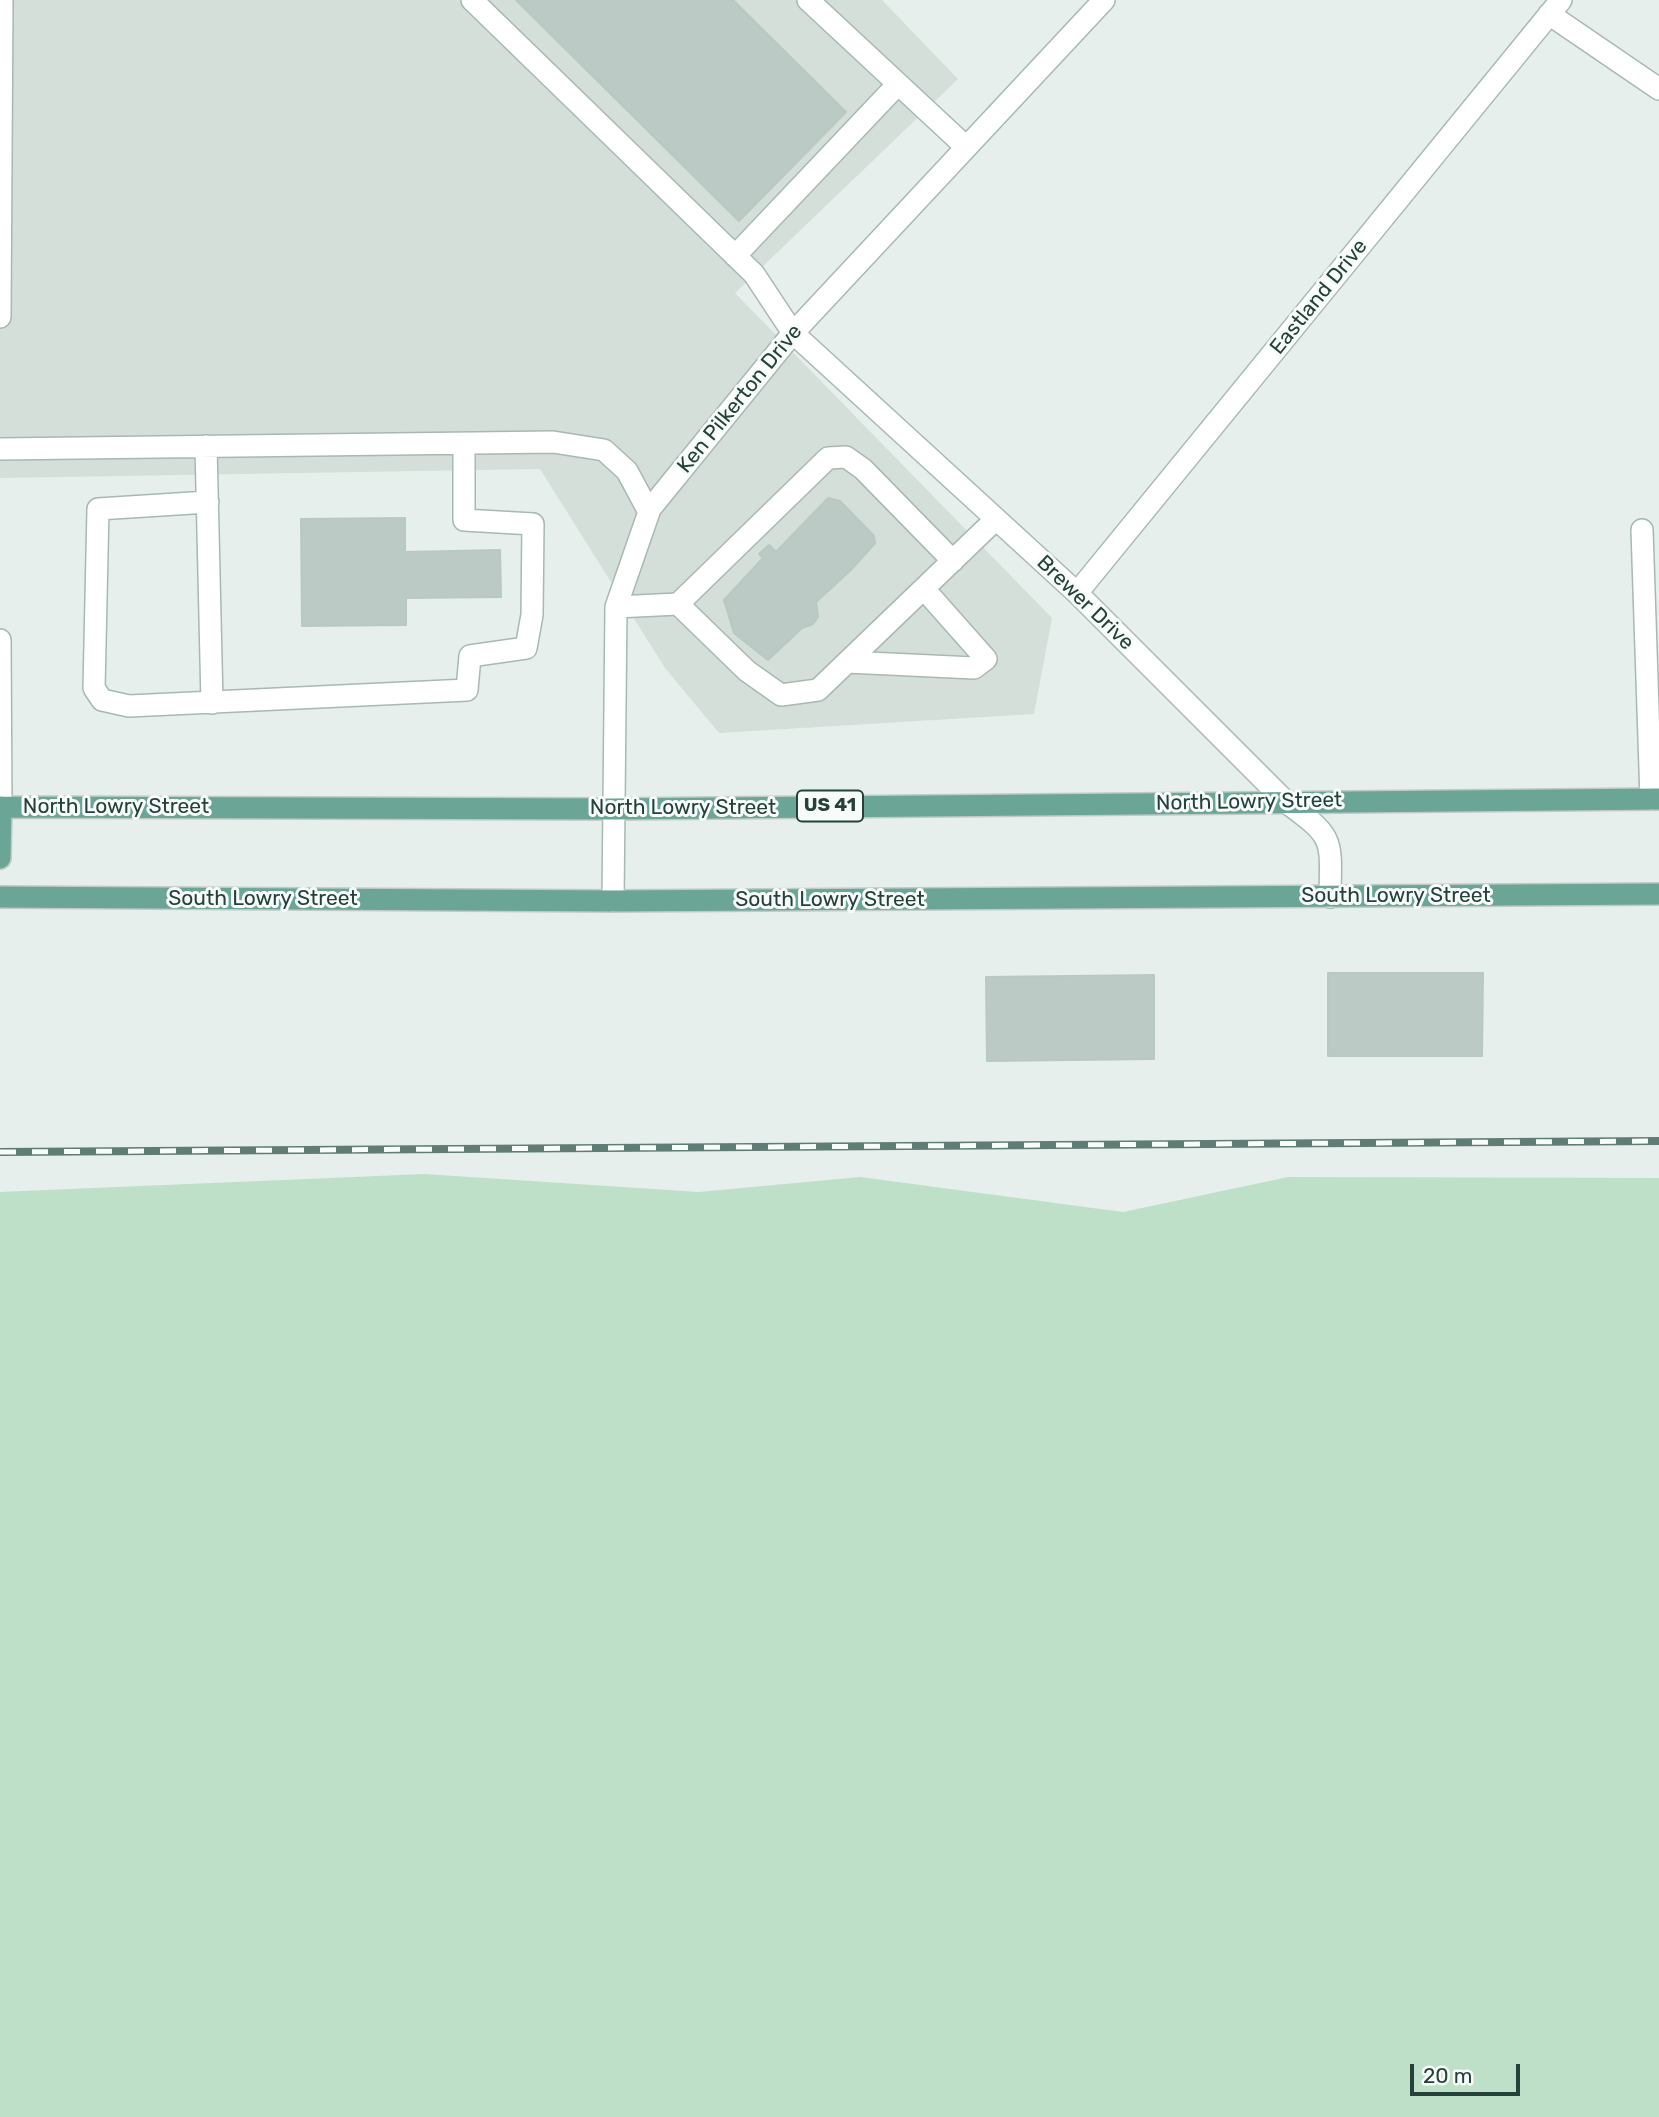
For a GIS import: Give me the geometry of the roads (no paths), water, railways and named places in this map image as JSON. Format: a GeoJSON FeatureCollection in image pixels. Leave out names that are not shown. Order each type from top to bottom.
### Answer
{"type":"FeatureCollection","features":[{"type":"Feature","properties":{"kind":"main road","name":"North Lowry Street"},"geometry":{"type":"LineString","coordinates":[[0,807],[613,808],[1655,799]]}},
{"type":"Feature","properties":{"kind":"main road"},"geometry":{"type":"LineString","coordinates":[[0,807],[0,858]]}},
{"type":"Feature","properties":{"kind":"main road","name":"South Lowry Street"},"geometry":{"type":"LineString","coordinates":[[0,897],[613,901],[1659,894]]}},
{"type":"Feature","properties":{"kind":"street"},"geometry":{"type":"LineString","coordinates":[[0,317],[2,0]]}},
{"type":"Feature","properties":{"kind":"street","name":"Brewer Drive"},"geometry":{"type":"LineString","coordinates":[[472,0],[754,274],[793,333],[1077,593],[1286,802],[1317,824],[1331,846],[1330,897]]}},
{"type":"Feature","properties":{"kind":"street"},"geometry":{"type":"LineString","coordinates":[[807,0],[966,147]]}},
{"type":"Feature","properties":{"kind":"street","name":"Ken Pilkerton Drive"},"geometry":{"type":"LineString","coordinates":[[613,901],[616,607],[649,512],[793,333],[1104,0]]}},
{"type":"Feature","properties":{"kind":"street"},"geometry":{"type":"LineString","coordinates":[[1555,7],[1659,89]]}},
{"type":"Feature","properties":{"kind":"street","name":"Eastland Drive"},"geometry":{"type":"LineString","coordinates":[[1077,593],[1555,7]]}},
{"type":"Feature","properties":{"kind":"street"},"geometry":{"type":"LineString","coordinates":[[735,256],[898,84]]}},
{"type":"Feature","properties":{"kind":"street"},"geometry":{"type":"LineString","coordinates":[[0,449],[553,442],[604,450],[627,471],[649,512]]}},
{"type":"Feature","properties":{"kind":"street"},"geometry":{"type":"LineString","coordinates":[[208,502],[98,509],[94,688],[102,700],[116,705],[212,703],[467,690],[470,656],[526,648],[532,615],[533,524],[464,520],[464,444]]}},
{"type":"Feature","properties":{"kind":"street"},"geometry":{"type":"LineString","coordinates":[[206,446],[212,703]]}},
{"type":"Feature","properties":{"kind":"street"},"geometry":{"type":"LineString","coordinates":[[616,607],[678,604],[828,458],[846,457],[863,469],[953,561]]}},
{"type":"Feature","properties":{"kind":"street"},"geometry":{"type":"LineString","coordinates":[[678,604],[747,671],[780,695],[818,690],[996,519]]}},
{"type":"Feature","properties":{"kind":"street"},"geometry":{"type":"LineString","coordinates":[[1642,530],[1655,799]]}},
{"type":"Feature","properties":{"kind":"street"},"geometry":{"type":"LineString","coordinates":[[847,662],[974,668],[986,659],[924,589]]}},
{"type":"Feature","properties":{"kind":"street"},"geometry":{"type":"LineString","coordinates":[[0,640],[0,807]]}},
{"type":"Feature","properties":{"kind":"railway"},"geometry":{"type":"LineString","coordinates":[[0,1152],[1659,1141]]}}]}
